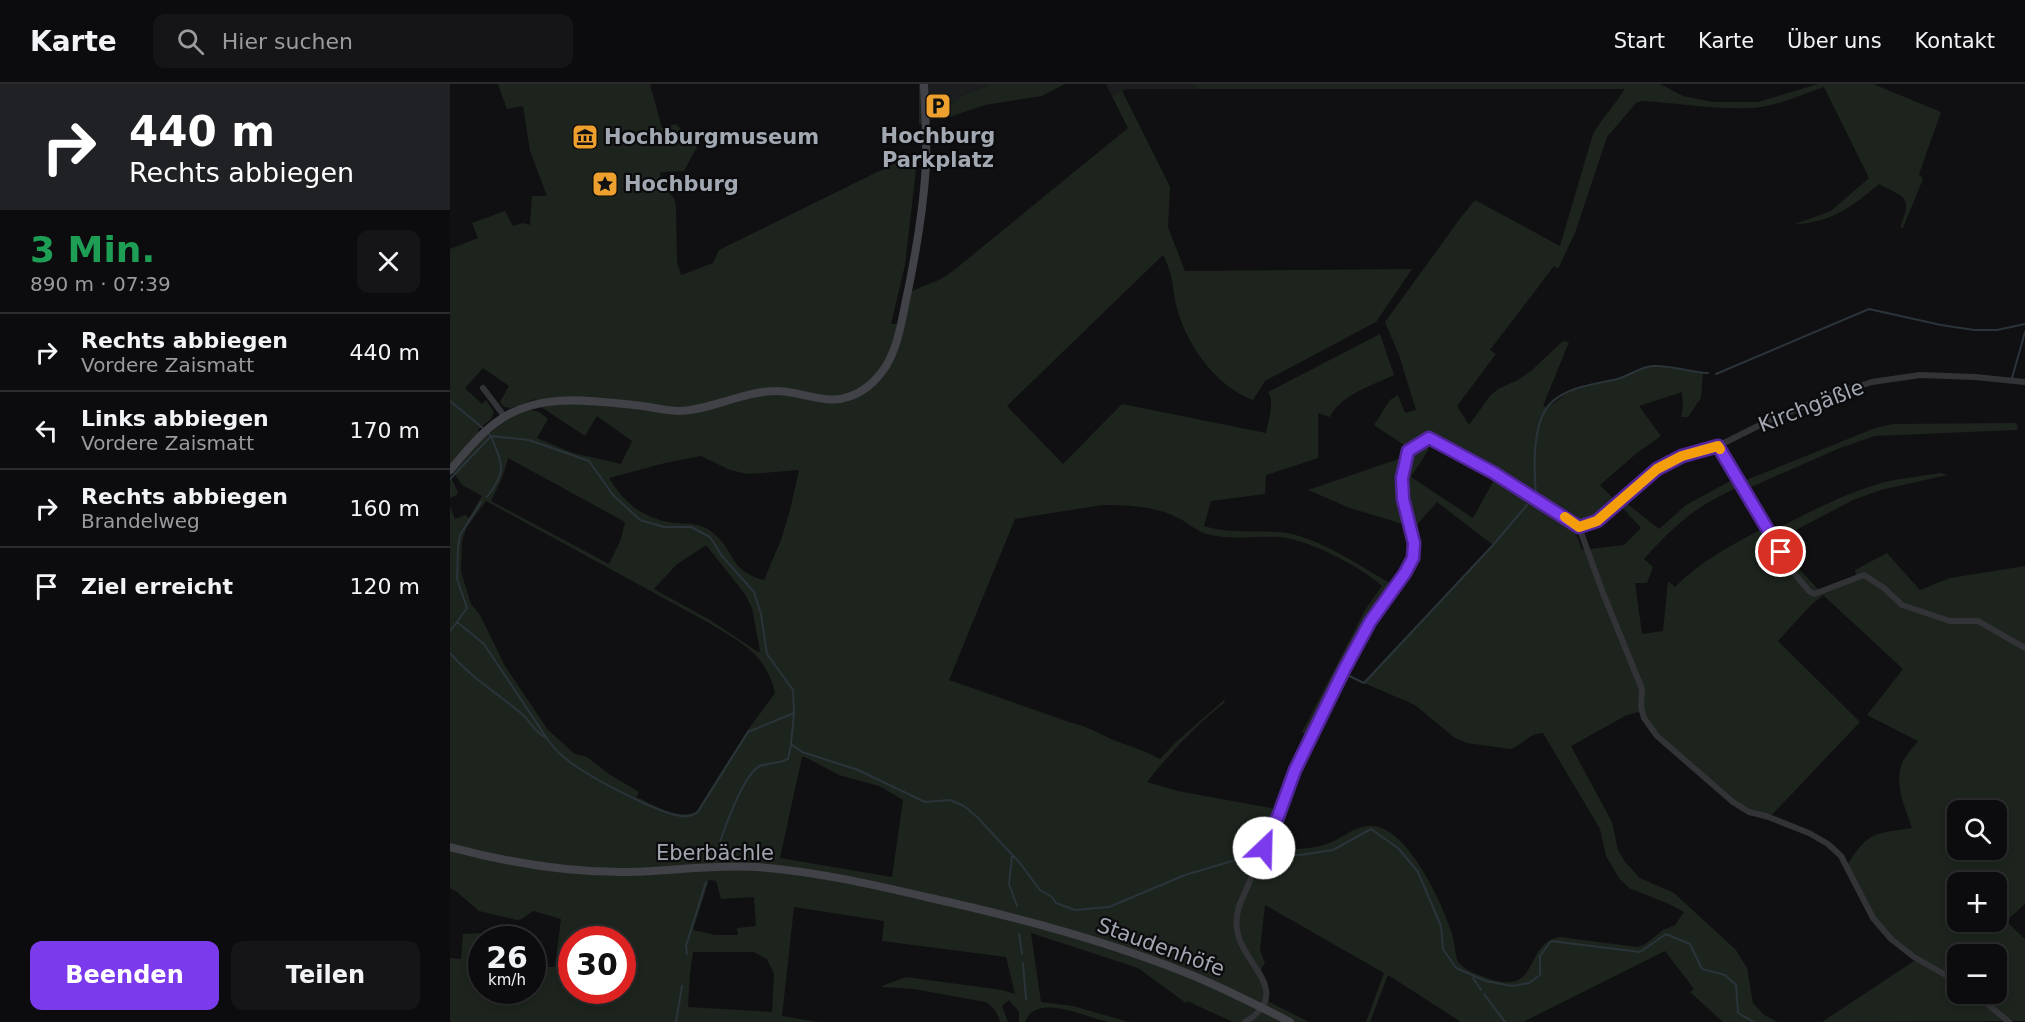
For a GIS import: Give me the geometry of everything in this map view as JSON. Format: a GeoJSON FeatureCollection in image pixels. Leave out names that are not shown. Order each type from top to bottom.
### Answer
{"type":"FeatureCollection","features":[{"type":"Feature","properties":{"kind":"main road"},"geometry":{"type":"LineString","coordinates":[[450,470],[494,423],[528,405],[546,401],[624,404],[678,411],[774,391],[839,399],[857,393],[871,384],[887,364],[894,347],[913,269],[926,164],[924,84]]}},
{"type":"Feature","properties":{"kind":"main road","name":"Eberbächle"},"geometry":{"type":"LineString","coordinates":[[450,847],[526,865],[591,872],[732,866],[780,870],[890,889],[1014,918]]}},
{"type":"Feature","properties":{"kind":"main road","name":"Staudenhöfe"},"geometry":{"type":"LineString","coordinates":[[1014,918],[1147,958],[1200,979],[1290,1022]]}},
{"type":"Feature","properties":{"kind":"street","name":"Kirchgäßle"},"geometry":{"type":"LineString","coordinates":[[1579,527],[1597,521],[1657,469],[1682,456],[1718,446],[1831,395],[1872,382],[1920,375],[2025,382]]}},
{"type":"Feature","properties":{"kind":"street"},"geometry":{"type":"LineString","coordinates":[[483,388],[505,417]]}},
{"type":"Feature","properties":{"kind":"street"},"geometry":{"type":"LineString","coordinates":[[1245,1022],[1258,1014],[1262,1007],[1266,996],[1266,985],[1239,940],[1236,918],[1239,906],[1279,814],[1295,770],[1344,670],[1370,622],[1413,558],[1414,543],[1403,499],[1402,478],[1408,451],[1429,438],[1494,473],[1579,527],[1642,689],[1641,706],[1644,718],[1657,736],[1733,802],[1749,812],[1766,816],[1809,833],[1828,844],[1841,856],[1873,918],[1891,939],[1914,957],[1947,976]]}},
{"type":"Feature","properties":{"kind":"street"},"geometry":{"type":"LineString","coordinates":[[1718,446],[1792,571],[1809,591],[1814,594],[1864,575],[1884,588],[1902,605],[1950,621],[1978,621],[2025,648]]}},
{"type":"Feature","properties":{"kind":"street"},"geometry":{"type":"LineString","coordinates":[[1987,1004],[2009,1022]]}},
{"type":"Feature","properties":{"kind":"shaded area"},"geometry":{"type":"Polygon","coordinates":[[[498,84],[650,84],[662,128],[676,124],[697,147],[684,171],[660,172],[661,181],[673,187],[670,194],[676,206],[677,262],[681,275],[713,263],[719,250],[918,152],[905,265],[891,324],[898,324],[919,199],[922,124],[919,124],[919,84],[927,84],[929,129],[912,291],[941,279],[953,271],[1128,128],[1112,96],[1122,91],[1170,187],[1168,227],[1185,271],[1412,269],[1376,322],[1265,381],[1253,400],[1225,384],[1202,360],[1193,346],[1179,315],[1170,272],[1163,255],[1007,406],[1063,464],[1122,404],[1266,433],[1271,406],[1268,392],[1380,334],[1394,375],[1349,397],[1335,409],[1330,417],[1318,413],[1318,458],[1266,475],[1265,494],[1211,501],[1204,526],[1214,529],[1277,532],[1300,536],[1340,554],[1390,583],[1400,569],[1408,550],[1406,525],[1350,508],[1308,490],[1413,454],[1425,446],[1429,449],[1411,477],[1473,518],[1498,473],[1429,431],[1415,443],[1404,445],[1374,425],[1390,400],[1398,395],[1405,413],[1416,410],[1399,355],[1385,322],[1475,200],[1560,246],[1593,134],[1625,89],[1197,89],[1194,84],[1660,84],[1683,96],[1713,102],[1758,102],[1818,84],[1873,84],[1941,112],[1919,174],[1923,179],[1903,228],[1900,227],[1906,209],[1904,199],[1879,184],[1831,217],[1795,224],[1831,211],[1869,178],[1824,87],[1780,103],[1753,108],[1642,101],[1636,103],[1607,137],[1575,233],[1558,269],[1554,266],[1490,350],[1496,354],[1457,406],[1469,425],[1490,396],[1498,389],[1531,371],[1563,341],[1569,342],[1543,406],[1547,408],[1569,392],[1595,383],[1620,379],[1643,368],[1662,366],[1703,373],[1701,398],[1688,417],[1681,417],[1682,392],[1639,406],[1661,436],[1600,485],[1615,500],[1595,518],[1574,529],[1582,550],[1624,545],[1641,528],[1620,505],[1625,502],[1659,529],[1686,505],[1732,480],[1716,450],[1724,448],[1744,481],[1875,428],[1893,424],[2016,423],[2018,429],[2015,430],[1875,436],[1840,448],[1749,488],[1773,531],[1870,486],[1941,473],[1947,475],[1881,490],[1853,500],[1779,539],[1801,571],[1819,590],[1856,576],[1855,570],[1887,553],[1920,590],[1950,578],[2025,566],[2025,904],[2007,920],[2007,872],[1947,872],[1947,932],[2007,932],[2007,922],[2025,939],[2025,1021],[1822,1022],[1920,957],[1906,953],[1872,919],[1847,865],[1861,846],[1873,836],[1912,828],[1903,803],[1899,778],[1903,761],[1918,741],[1867,715],[1903,669],[1823,595],[1778,641],[1860,722],[1767,820],[1746,813],[1641,718],[1639,712],[1627,715],[1571,746],[1612,822],[1618,850],[1625,862],[1640,878],[1674,893],[1736,950],[1747,968],[1753,1003],[1764,1015],[1778,1022],[1723,1022],[1690,992],[1694,989],[1665,951],[1523,1022],[1461,1022],[1388,975],[1370,1022],[1366,1022],[1384,973],[1265,905],[1260,950],[1265,963],[1261,969],[1268,983],[1269,1002],[1309,1022],[1233,1022],[1187,1001],[1186,1003],[1138,968],[1031,933],[1041,1002],[1073,1006],[1129,1022],[1110,1022],[1063,1009],[1040,1008],[1031,1013],[1025,1022],[1019,1022],[1019,1012],[1009,1000],[1002,1006],[1008,1022],[1000,1022],[995,1010],[985,1002],[914,989],[882,986],[906,977],[1002,990],[1015,994],[1006,957],[882,941],[884,921],[794,907],[782,1016],[818,1022],[450,1022],[450,958],[461,959],[463,934],[468,934],[468,1004],[546,1004],[546,967],[555,967],[558,943],[558,1004],[636,1004],[636,926],[560,926],[561,919],[533,911],[517,920],[479,911],[450,888],[450,506],[455,519],[465,515],[469,518],[482,496],[462,485],[454,473],[450,476],[450,249],[478,238],[472,223],[505,211],[513,226],[523,223],[530,225],[532,196],[547,196],[530,151],[523,106],[507,109],[498,84]],[[483,368],[465,388],[482,404],[486,400],[494,412],[491,419],[478,430],[484,438],[512,416],[531,410],[548,419],[537,438],[573,453],[621,464],[632,441],[597,416],[585,436],[541,407],[536,399],[511,408],[504,407],[500,402],[509,386],[483,368]],[[701,456],[609,478],[629,503],[645,514],[665,521],[694,524],[707,528],[725,545],[738,566],[752,576],[764,580],[781,540],[799,470],[748,474],[730,470],[701,456]],[[508,458],[503,476],[491,501],[609,564],[621,539],[625,522],[508,458]],[[1737,488],[1709,502],[1686,518],[1644,559],[1653,567],[1647,583],[1635,583],[1642,634],[1663,631],[1668,581],[1675,587],[1715,555],[1760,530],[1737,488]],[[486,501],[467,527],[462,541],[461,572],[471,604],[480,615],[505,666],[548,730],[575,754],[587,757],[609,774],[639,792],[636,797],[673,813],[696,812],[747,731],[775,693],[766,668],[759,659],[742,644],[709,623],[486,501]],[[1437,502],[1415,527],[1419,545],[1416,561],[1410,573],[1376,614],[1347,670],[1292,791],[1276,847],[1300,849],[1315,847],[1367,826],[1381,828],[1394,836],[1420,865],[1430,883],[1451,931],[1458,962],[1465,968],[1490,979],[1506,982],[1517,980],[1525,975],[1541,948],[1548,941],[1560,937],[1637,947],[1644,945],[1663,930],[1675,925],[1684,912],[1629,888],[1619,878],[1606,856],[1600,829],[1543,733],[1533,735],[1510,749],[1467,743],[1455,738],[1415,705],[1364,683],[1493,545],[1437,502]],[[1102,505],[1015,519],[949,680],[1089,728],[1160,759],[1224,700],[1225,702],[1184,740],[1147,782],[1178,791],[1276,809],[1307,735],[1302,732],[1365,610],[1382,586],[1348,563],[1304,543],[1279,537],[1236,538],[1211,535],[1169,514],[1150,509],[1102,505]],[[706,545],[676,565],[654,589],[710,620],[758,652],[760,651],[752,608],[745,594],[706,545]],[[802,757],[780,858],[892,877],[903,800],[879,786],[839,775],[802,757]],[[709,880],[693,930],[715,935],[738,935],[737,928],[756,926],[754,897],[721,899],[716,881],[709,880]],[[693,952],[688,1007],[772,1012],[774,974],[767,959],[754,952],[693,952]]]}},
{"type":"Feature","properties":{"kind":"shaded area","name":"Hochburg Parkplatz"},"geometry":{"type":"Polygon","coordinates":[[[927,84],[994,84],[963,95],[928,122],[927,84]]]}},
{"type":"Feature","properties":{"kind":"shaded area"},"geometry":{"type":"Polygon","coordinates":[[[994,84],[1065,84],[1042,96],[985,105],[947,118],[945,109],[963,95],[994,84]]]}},
{"type":"Feature","properties":{"kind":"shaded area"},"geometry":{"type":"Polygon","coordinates":[[[1106,84],[1194,84],[1197,89],[1127,89],[1112,96],[1106,84]]]}},
{"type":"Feature","properties":{"kind":"shaded area"},"geometry":{"type":"Polygon","coordinates":[[[450,476],[458,492],[450,498],[450,476]]]}},
{"type":"Feature","properties":{"kind":"waterway"},"geometry":{"type":"LineString","coordinates":[[1716,374],[1869,309],[1974,330],[1997,330],[2025,324]]}},
{"type":"Feature","properties":{"kind":"waterway"},"geometry":{"type":"LineString","coordinates":[[2012,378],[2025,332]]}},
{"type":"Feature","properties":{"kind":"waterway"},"geometry":{"type":"LineString","coordinates":[[1536,495],[1537,435],[1543,413],[1555,399],[1579,388],[1618,379],[1637,370],[1653,366],[1708,373]]}},
{"type":"Feature","properties":{"kind":"waterway"},"geometry":{"type":"LineString","coordinates":[[450,401],[484,429]]}},
{"type":"Feature","properties":{"kind":"waterway"},"geometry":{"type":"LineString","coordinates":[[488,433],[491,436],[529,440],[589,461],[613,495],[640,520],[664,527],[691,527],[710,537],[722,556],[754,592],[761,614],[767,654],[793,690],[794,713],[791,744],[802,752],[858,770],[925,802],[950,800],[964,806],[1019,862],[1040,890],[1052,897],[1056,903],[1075,910],[1109,907],[1185,875],[1259,853]]}},
{"type":"Feature","properties":{"kind":"waterway","name":"Eberbächle"},"geometry":{"type":"LineString","coordinates":[[450,479],[491,436],[501,467],[498,480],[487,497]]}},
{"type":"Feature","properties":{"kind":"waterway"},"geometry":{"type":"LineString","coordinates":[[481,502],[460,535],[457,579],[467,608],[457,622],[484,644],[551,744],[574,765],[648,805],[664,812],[688,816],[700,809],[748,732],[794,713]]}},
{"type":"Feature","properties":{"kind":"waterway"},"geometry":{"type":"LineString","coordinates":[[1274,854],[1292,791],[1345,674],[1364,683],[1493,545],[1527,505]]}},
{"type":"Feature","properties":{"kind":"waterway"},"geometry":{"type":"LineString","coordinates":[[450,631],[457,622]]}},
{"type":"Feature","properties":{"kind":"waterway"},"geometry":{"type":"LineString","coordinates":[[450,653],[547,738]]}},
{"type":"Feature","properties":{"kind":"waterway"},"geometry":{"type":"LineString","coordinates":[[719,845],[735,802],[748,779],[760,766],[788,759],[791,745]]}},
{"type":"Feature","properties":{"kind":"waterway"},"geometry":{"type":"LineString","coordinates":[[1265,854],[1300,855],[1333,850],[1371,829],[1398,848],[1418,872],[1441,926],[1443,949],[1456,968],[1486,981],[1512,986],[1529,983],[1540,975],[1540,956],[1551,941],[1640,952],[1666,934],[1690,944],[1702,969],[1725,975],[1736,985],[1738,1013],[1754,1022]]}},
{"type":"Feature","properties":{"kind":"waterway"},"geometry":{"type":"LineString","coordinates":[[1012,856],[1009,884],[1017,906]]}},
{"type":"Feature","properties":{"kind":"waterway"},"geometry":{"type":"LineString","coordinates":[[687,954],[686,946],[706,882]]}},
{"type":"Feature","properties":{"kind":"waterway"},"geometry":{"type":"LineString","coordinates":[[1019,934],[1022,954]]}},
{"type":"Feature","properties":{"kind":"waterway"},"geometry":{"type":"LineString","coordinates":[[1023,963],[1026,999]]}},
{"type":"Feature","properties":{"kind":"waterway"},"geometry":{"type":"LineString","coordinates":[[1473,978],[1481,990]]}},
{"type":"Feature","properties":{"kind":"waterway"},"geometry":{"type":"LineString","coordinates":[[676,1022],[682,986]]}},
{"type":"Feature","properties":{"kind":"waterway"},"geometry":{"type":"LineString","coordinates":[[1484,994],[1505,1022]]}},
{"type":"Feature","properties":{"kind":"slow traffic"},"geometry":{"type":"LineString","coordinates":[[1565,517],[1579,527],[1597,521],[1657,469],[1688,454],[1718,446],[1720,449]]}},
{"type":"Feature","properties":{"kind":"place","name":"Hochburg Parkplatz"},"geometry":{"type":"Point","coordinates":[938,106]}},
{"type":"Feature","properties":{"kind":"place","name":"Hochburgmuseum"},"geometry":{"type":"Point","coordinates":[585,137]}},
{"type":"Feature","properties":{"kind":"place","name":"Hochburg"},"geometry":{"type":"Point","coordinates":[605,184]}},
{"type":"Feature","properties":{"kind":"route"},"geometry":{"type":"LineString","coordinates":[[1264,848],[1295,770],[1344,670],[1370,622],[1413,558],[1414,543],[1403,499],[1402,478],[1408,451],[1429,438],[1494,473],[1579,527],[1597,521],[1657,469],[1682,456],[1718,446],[1781,552]]}}]}
